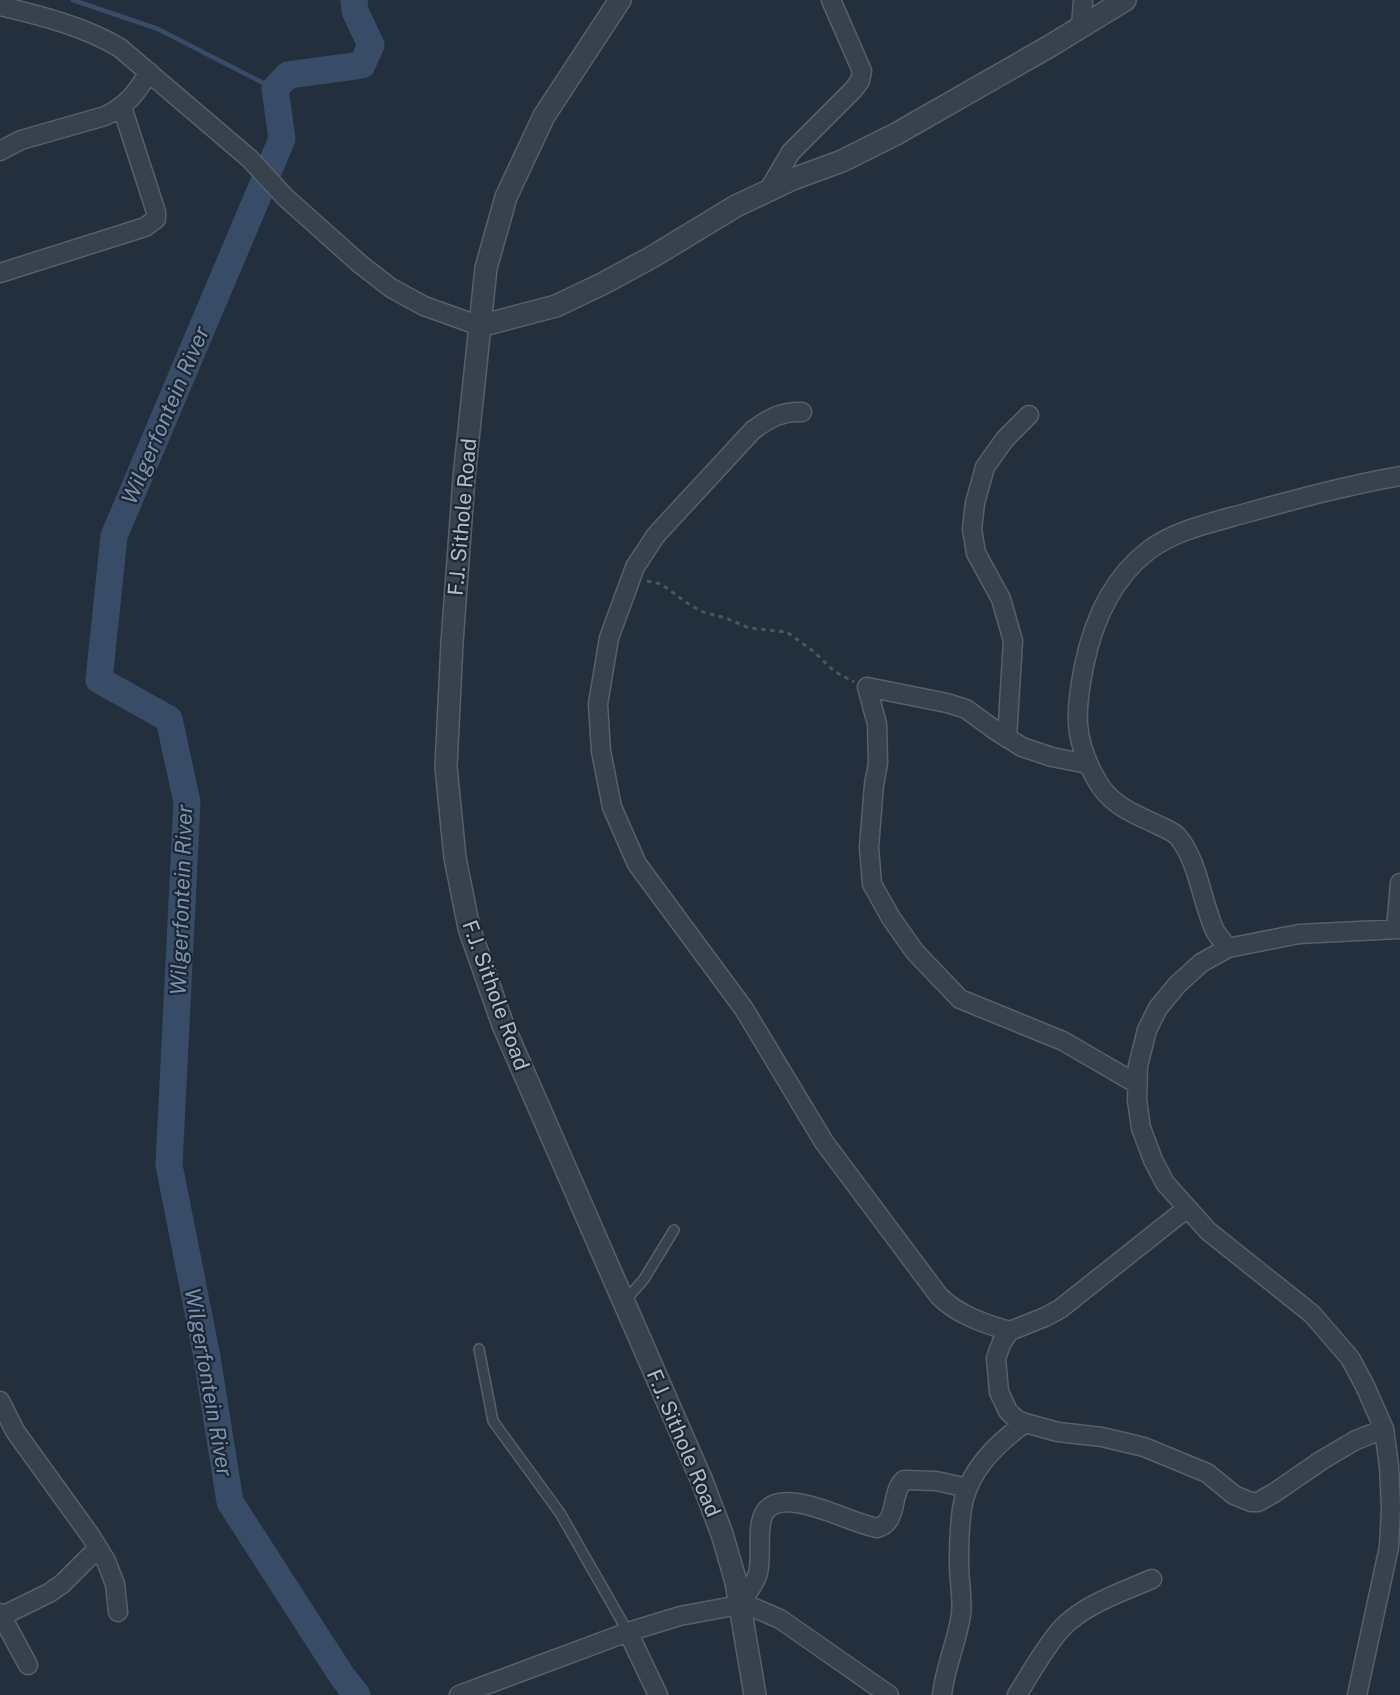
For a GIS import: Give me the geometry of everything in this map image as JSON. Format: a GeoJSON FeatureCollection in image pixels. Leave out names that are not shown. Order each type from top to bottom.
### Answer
{"type":"FeatureCollection","features":[{"type":"Feature","properties":{"kind":"street","name":"F.J. Sithole Road"},"geometry":{"type":"LineString","coordinates":[[620,0],[544,116],[506,197],[486,268],[464,478],[446,767],[455,858],[469,928],[503,1025],[702,1481],[722,1534],[736,1582],[755,1695]]}},
{"type":"Feature","properties":{"kind":"street"},"geometry":{"type":"LineString","coordinates":[[768,190],[791,152],[860,81],[862,71],[831,0]]}},
{"type":"Feature","properties":{"kind":"street"},"geometry":{"type":"LineString","coordinates":[[1081,28],[1083,0]]}},
{"type":"Feature","properties":{"kind":"street"},"geometry":{"type":"LineString","coordinates":[[0,6],[27,12],[103,38],[120,48],[250,159],[285,197],[360,264],[391,288],[424,306],[480,326],[556,306],[604,283],[736,206],[793,179],[842,161],[896,134],[1081,28],[1125,0]]}},
{"type":"Feature","properties":{"kind":"street"},"geometry":{"type":"LineString","coordinates":[[0,151],[21,140],[105,116],[122,107],[135,95],[149,72]]}},
{"type":"Feature","properties":{"kind":"street"},"geometry":{"type":"LineString","coordinates":[[0,273],[145,226],[156,219],[156,212],[122,107]]}},
{"type":"Feature","properties":{"kind":"street"},"geometry":{"type":"LineString","coordinates":[[802,412],[788,412],[767,420],[753,430],[656,535],[635,567],[609,638],[598,704],[601,751],[612,807],[637,864],[744,1009],[824,1142],[939,1296],[950,1306],[966,1314],[994,1327],[1010,1331]]}},
{"type":"Feature","properties":{"kind":"street"},"geometry":{"type":"LineString","coordinates":[[1007,738],[1013,641],[1001,598],[976,553],[972,529],[975,503],[985,467],[1005,439],[1029,415]]}},
{"type":"Feature","properties":{"kind":"street"},"geometry":{"type":"LineString","coordinates":[[1228,948],[1216,933],[1189,853],[1177,835],[1114,803],[1103,792],[1088,764],[1076,720],[1077,698],[1089,640],[1100,611],[1130,567],[1150,550],[1172,537],[1206,525],[1340,489],[1400,476]]}},
{"type":"Feature","properties":{"kind":"street"},"geometry":{"type":"LineString","coordinates":[[1088,764],[1052,758],[1022,747],[966,709],[867,687],[877,724],[878,763],[873,785],[869,847],[872,884],[891,918],[915,952],[960,999],[1063,1041],[1137,1084]]}},
{"type":"Feature","properties":{"kind":"street"},"geometry":{"type":"LineString","coordinates":[[1357,1695],[1389,1547],[1395,1492],[1384,1429],[1350,1358],[1312,1314],[1208,1231],[1165,1183],[1153,1160],[1142,1128],[1137,1100],[1137,1084],[1138,1066],[1147,1030],[1158,1008],[1177,985],[1201,963],[1228,948],[1299,934],[1398,929],[1400,883]]}},
{"type":"Feature","properties":{"kind":"street"},"geometry":{"type":"LineString","coordinates":[[1186,1209],[1060,1309],[1010,1331],[1002,1342],[996,1358],[999,1392],[1008,1411],[1016,1419],[1025,1423],[1058,1432],[1102,1437],[1144,1447],[1207,1473],[1234,1495],[1251,1502],[1258,1502],[1274,1493],[1356,1440],[1384,1429]]}},
{"type":"Feature","properties":{"kind":"street"},"geometry":{"type":"LineString","coordinates":[[0,1401],[15,1431],[98,1548],[111,1571],[118,1612]]}},
{"type":"Feature","properties":{"kind":"street"},"geometry":{"type":"LineString","coordinates":[[942,1695],[961,1614],[959,1553],[964,1498],[991,1452],[1008,1435],[1025,1423]]}},
{"type":"Feature","properties":{"kind":"street"},"geometry":{"type":"LineString","coordinates":[[739,1605],[758,1575],[759,1527],[763,1515],[774,1505],[782,1502],[811,1506],[877,1528],[883,1526],[890,1518],[898,1485],[904,1479],[936,1481],[968,1488]]}},
{"type":"Feature","properties":{"kind":"street"},"geometry":{"type":"LineString","coordinates":[[28,1665],[1,1614],[49,1593],[62,1584],[98,1548]]}},
{"type":"Feature","properties":{"kind":"street"},"geometry":{"type":"LineString","coordinates":[[1017,1695],[1062,1628],[1088,1608],[1152,1579]]}},
{"type":"Feature","properties":{"kind":"street"},"geometry":{"type":"LineString","coordinates":[[459,1695],[628,1632],[680,1616],[739,1605],[752,1607],[780,1619],[889,1695]]}},
{"type":"Feature","properties":{"kind":"street"},"geometry":{"type":"LineString","coordinates":[[628,1632],[658,1695]]}},
{"type":"Feature","properties":{"kind":"lane"},"geometry":{"type":"LineString","coordinates":[[624,1302],[644,1279],[674,1230]]}},
{"type":"Feature","properties":{"kind":"lane"},"geometry":{"type":"LineString","coordinates":[[479,1349],[493,1421],[560,1513],[628,1632]]}},
{"type":"Feature","properties":{"kind":"path"},"geometry":{"type":"LineString","coordinates":[[628,585],[646,581],[656,583],[703,612],[726,618],[749,628],[787,632],[834,670],[867,687]]}},
{"type":"Feature","properties":{"kind":"waterway"},"geometry":{"type":"LineString","coordinates":[[73,0],[158,29],[275,89]]}},
{"type":"Feature","properties":{"kind":"waterway","name":"Wilgerfontein River"},"geometry":{"type":"LineString","coordinates":[[354,0],[355,11],[371,45],[362,65],[288,75],[275,89],[282,139],[114,536],[99,680],[169,719],[187,802],[169,1165],[207,1357],[230,1502],[342,1676],[357,1695]]}}]}
